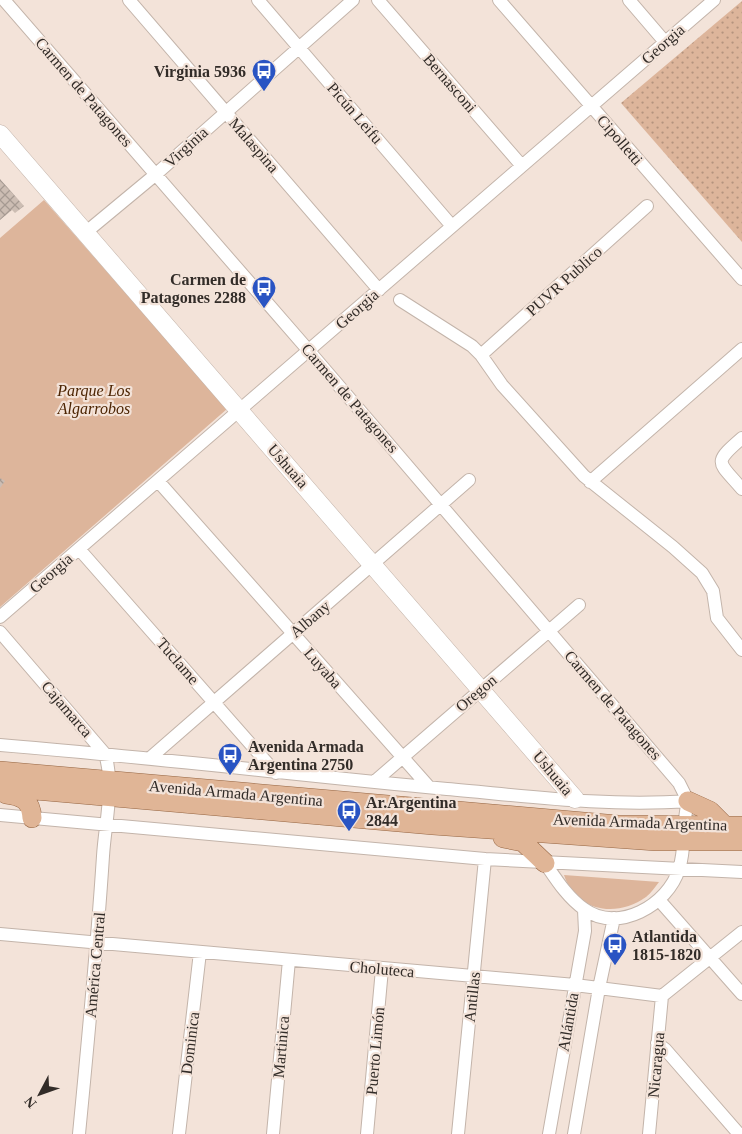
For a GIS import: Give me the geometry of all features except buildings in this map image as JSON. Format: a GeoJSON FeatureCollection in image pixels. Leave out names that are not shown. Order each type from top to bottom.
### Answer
{"type":"FeatureCollection","features":[{"type":"Feature","properties":{"kind":"main road","name":"Ushuaia"},"geometry":{"type":"LineString","coordinates":[[0,134],[482,688],[575,799]]}},
{"type":"Feature","properties":{"kind":"main road","name":"Avenida Armada Argentina"},"geometry":{"type":"LineString","coordinates":[[0,771],[109,789],[433,825],[682,834],[734,826]]}},
{"type":"Feature","properties":{"kind":"main road","name":"Avenida Armada Argentina"},"geometry":{"type":"LineString","coordinates":[[0,787],[109,789],[501,816],[618,825],[742,841]]}},
{"type":"Feature","properties":{"kind":"main road"},"geometry":{"type":"LineString","coordinates":[[0,793],[26,799],[32,818]]}},
{"type":"Feature","properties":{"kind":"main road"},"geometry":{"type":"LineString","coordinates":[[688,801],[710,811],[734,826]]}},
{"type":"Feature","properties":{"kind":"main road"},"geometry":{"type":"LineString","coordinates":[[433,825],[450,831],[518,840],[523,842],[544,863]]}},
{"type":"Feature","properties":{"kind":"street","name":"Carmen de Patagones"},"geometry":{"type":"LineString","coordinates":[[4,0],[309,351],[679,783],[688,801]]}},
{"type":"Feature","properties":{"kind":"street","name":"Malaspina"},"geometry":{"type":"LineString","coordinates":[[129,0],[379,290]]}},
{"type":"Feature","properties":{"kind":"street","name":"Picún Leifu"},"geometry":{"type":"LineString","coordinates":[[258,0],[452,225]]}},
{"type":"Feature","properties":{"kind":"street","name":"Virginia"},"geometry":{"type":"LineString","coordinates":[[85,233],[155,175],[298,47],[354,0]]}},
{"type":"Feature","properties":{"kind":"street","name":"Bernasconi"},"geometry":{"type":"LineString","coordinates":[[378,0],[522,166]]}},
{"type":"Feature","properties":{"kind":"street","name":"Cipolletti"},"geometry":{"type":"LineString","coordinates":[[499,0],[742,279]]}},
{"type":"Feature","properties":{"kind":"street"},"geometry":{"type":"LineString","coordinates":[[628,0],[665,42]]}},
{"type":"Feature","properties":{"kind":"street","name":"Georgia"},"geometry":{"type":"LineString","coordinates":[[0,617],[714,0]]}},
{"type":"Feature","properties":{"kind":"street","name":"PUVR Publico"},"geometry":{"type":"LineString","coordinates":[[481,355],[647,206]]}},
{"type":"Feature","properties":{"kind":"street"},"geometry":{"type":"LineString","coordinates":[[400,300],[472,346],[481,355],[502,385],[590,482],[673,547],[702,573],[713,591],[718,618],[742,650]]}},
{"type":"Feature","properties":{"kind":"street"},"geometry":{"type":"LineString","coordinates":[[590,482],[742,349]]}},
{"type":"Feature","properties":{"kind":"street"},"geometry":{"type":"LineString","coordinates":[[742,438],[721,459],[723,467],[742,489]]}},
{"type":"Feature","properties":{"kind":"street","name":"Albany"},"geometry":{"type":"LineString","coordinates":[[150,758],[469,480]]}},
{"type":"Feature","properties":{"kind":"street","name":"Luyaba"},"geometry":{"type":"LineString","coordinates":[[158,481],[401,757],[430,787]]}},
{"type":"Feature","properties":{"kind":"street","name":"Tuclame"},"geometry":{"type":"LineString","coordinates":[[79,549],[276,773]]}},
{"type":"Feature","properties":{"kind":"street","name":"Oregon"},"geometry":{"type":"LineString","coordinates":[[374,782],[579,605]]}},
{"type":"Feature","properties":{"kind":"street","name":"Cajamarca"},"geometry":{"type":"LineString","coordinates":[[0,632],[105,754],[109,789]]}},
{"type":"Feature","properties":{"kind":"street","name":"Avenida Armada Argentina"},"geometry":{"type":"LineString","coordinates":[[0,745],[150,758],[276,773],[575,799],[616,802],[688,801]]}},
{"type":"Feature","properties":{"kind":"street","name":"América Central"},"geometry":{"type":"LineString","coordinates":[[79,1134],[109,789]]}},
{"type":"Feature","properties":{"kind":"street"},"geometry":{"type":"LineString","coordinates":[[544,863],[564,891],[584,910],[595,915],[614,918],[637,914],[659,900],[679,870],[682,834],[688,801]]}},
{"type":"Feature","properties":{"kind":"street"},"geometry":{"type":"LineString","coordinates":[[0,815],[485,859],[742,872]]}},
{"type":"Feature","properties":{"kind":"street","name":"Antillas"},"geometry":{"type":"LineString","coordinates":[[458,1134],[485,859]]}},
{"type":"Feature","properties":{"kind":"street"},"geometry":{"type":"LineString","coordinates":[[659,900],[742,994]]}},
{"type":"Feature","properties":{"kind":"street","name":"Atlántida"},"geometry":{"type":"LineString","coordinates":[[549,1134],[586,926],[584,910]]}},
{"type":"Feature","properties":{"kind":"street","name":"Atlántida"},"geometry":{"type":"LineString","coordinates":[[574,1134],[599,988],[614,918]]}},
{"type":"Feature","properties":{"kind":"street"},"geometry":{"type":"LineString","coordinates":[[662,996],[742,932]]}},
{"type":"Feature","properties":{"kind":"street","name":"Choluteca"},"geometry":{"type":"LineString","coordinates":[[0,934],[575,985],[662,996]]}},
{"type":"Feature","properties":{"kind":"street","name":"Dominica"},"geometry":{"type":"LineString","coordinates":[[179,1134],[200,952]]}},
{"type":"Feature","properties":{"kind":"street","name":"Martinica"},"geometry":{"type":"LineString","coordinates":[[274,1134],[289,960]]}},
{"type":"Feature","properties":{"kind":"street","name":"Puerto Limón"},"geometry":{"type":"LineString","coordinates":[[367,1134],[382,969]]}},
{"type":"Feature","properties":{"kind":"street","name":"Nicaragua"},"geometry":{"type":"LineString","coordinates":[[650,1134],[662,996]]}},
{"type":"Feature","properties":{"kind":"street"},"geometry":{"type":"LineString","coordinates":[[657,1043],[665,1049],[739,1134]]}},
{"type":"Feature","properties":{"kind":"green space"},"geometry":{"type":"Polygon","coordinates":[[[742,1],[742,242],[621,103],[742,1]]]}},
{"type":"Feature","properties":{"kind":"green space","name":"Parque Los Algarrobos"},"geometry":{"type":"Polygon","coordinates":[[[44,200],[227,409],[0,607],[0,238],[44,200]]]}},
{"type":"Feature","properties":{"kind":"green space"},"geometry":{"type":"Polygon","coordinates":[[[564,875],[659,882],[646,897],[635,904],[623,908],[610,909],[588,904],[578,897],[564,875]]]}},
{"type":"Feature","properties":{"kind":"place","name":"Virginia 5936"},"geometry":{"type":"Point","coordinates":[264,92]}},
{"type":"Feature","properties":{"kind":"place","name":"Carmen de Patagones 2288"},"geometry":{"type":"Point","coordinates":[264,309]}},
{"type":"Feature","properties":{"kind":"place","name":"Avenida Armada Argentina 2750"},"geometry":{"type":"Point","coordinates":[230,776]}},
{"type":"Feature","properties":{"kind":"place","name":"Ar.Argentina 2844"},"geometry":{"type":"Point","coordinates":[349,832]}},
{"type":"Feature","properties":{"kind":"place","name":"Atlantida 1815-1820"},"geometry":{"type":"Point","coordinates":[615,966]}}]}
